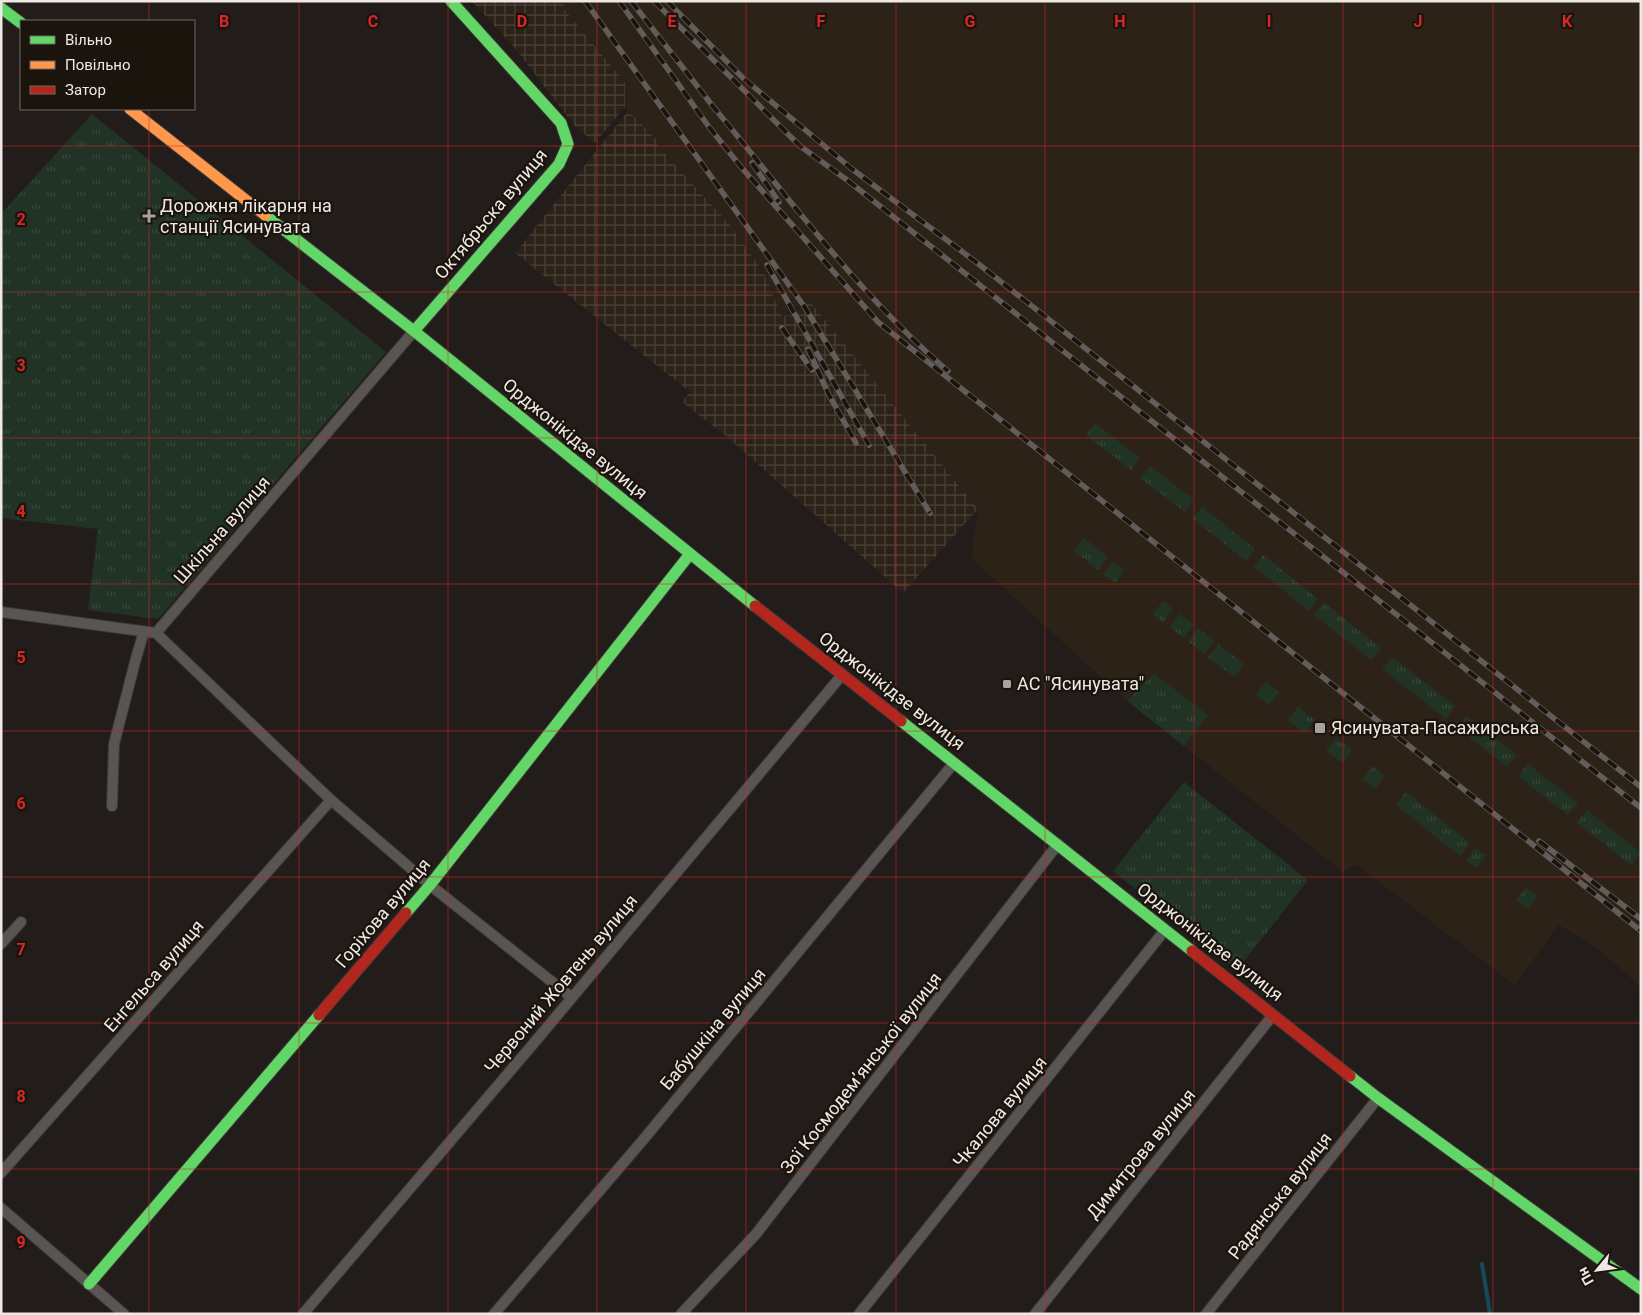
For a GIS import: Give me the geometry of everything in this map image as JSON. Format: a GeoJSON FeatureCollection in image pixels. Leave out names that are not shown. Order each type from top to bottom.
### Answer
{"type":"FeatureCollection","features":[{"type":"Feature","properties":{"kind":"main road","name":"Октябрьска вулиця"},"geometry":{"type":"LineString","coordinates":[[414,331],[559,164],[568,144],[561,123],[451,1]]}},
{"type":"Feature","properties":{"kind":"main road"},"geometry":{"type":"LineString","coordinates":[[1,8],[20,22]]}},
{"type":"Feature","properties":{"kind":"main road","name":"Орджонікідзе вулиця"},"geometry":{"type":"LineString","coordinates":[[131,110],[414,331],[842,675],[1378,1098],[1641,1289]]}},
{"type":"Feature","properties":{"kind":"main road","name":"Горіхова вулиця"},"geometry":{"type":"LineString","coordinates":[[89,1284],[430,885],[690,554]]}},
{"type":"Feature","properties":{"kind":"street","name":"Шкільна вулиця"},"geometry":{"type":"LineString","coordinates":[[156,633],[414,331]]}},
{"type":"Feature","properties":{"kind":"street"},"geometry":{"type":"LineString","coordinates":[[1,612],[156,633],[331,800],[430,885],[571,997]]}},
{"type":"Feature","properties":{"kind":"street"},"geometry":{"type":"LineString","coordinates":[[112,806],[114,744],[144,631]]}},
{"type":"Feature","properties":{"kind":"street","name":"Червоний Жовтень вулиця"},"geometry":{"type":"LineString","coordinates":[[303,1314],[842,675]]}},
{"type":"Feature","properties":{"kind":"street","name":"Бабушкіна вулиця"},"geometry":{"type":"LineString","coordinates":[[494,1314],[643,1140],[954,763]]}},
{"type":"Feature","properties":{"kind":"street","name":"Енгельса вулиця"},"geometry":{"type":"LineString","coordinates":[[1,1173],[331,800]]}},
{"type":"Feature","properties":{"kind":"street","name":"Зої Космодем’янської вулиця"},"geometry":{"type":"LineString","coordinates":[[682,1314],[756,1234],[1058,844]]}},
{"type":"Feature","properties":{"kind":"street"},"geometry":{"type":"LineString","coordinates":[[1,944],[21,922]]}},
{"type":"Feature","properties":{"kind":"street","name":"Чкалова вулиця"},"geometry":{"type":"LineString","coordinates":[[859,1314],[1165,930]]}},
{"type":"Feature","properties":{"kind":"street","name":"Димитрова вулиця"},"geometry":{"type":"LineString","coordinates":[[1035,1314],[1273,1015]]}},
{"type":"Feature","properties":{"kind":"street","name":"Радянська вулиця"},"geometry":{"type":"LineString","coordinates":[[1206,1314],[1378,1098]]}},
{"type":"Feature","properties":{"kind":"street"},"geometry":{"type":"LineString","coordinates":[[1,1208],[124,1314]]}},
{"type":"Feature","properties":{"kind":"shaded area"},"geometry":{"type":"Polygon","coordinates":[[[472,1],[564,1],[564,9],[625,82],[625,107],[595,143],[575,126],[513,46],[472,1]]]}},
{"type":"Feature","properties":{"kind":"shaded area"},"geometry":{"type":"Polygon","coordinates":[[[564,1],[1641,1],[1641,987],[1597,948],[1559,925],[1515,985],[1355,864],[1343,872],[1184,746],[1208,715],[1154,673],[1127,701],[971,558],[978,509],[807,298],[782,317],[762,268],[736,235],[735,230],[657,145],[658,141],[625,107],[625,82],[564,9],[564,1]]]}},
{"type":"Feature","properties":{"kind":"shaded area"},"geometry":{"type":"Polygon","coordinates":[[[629,110],[659,142],[657,145],[735,230],[736,235],[762,269],[782,316],[792,315],[804,306],[807,297],[978,509],[903,593],[727,437],[682,402],[690,392],[515,253],[629,110]]]}},
{"type":"Feature","properties":{"kind":"green space"},"geometry":{"type":"Polygon","coordinates":[[[92,114],[386,352],[158,619],[88,610],[98,529],[1,518],[1,214],[92,114]]]}},
{"type":"Feature","properties":{"kind":"green space"},"geometry":{"type":"Polygon","coordinates":[[[1095,423],[1140,458],[1131,470],[1086,435],[1095,423]]]}},
{"type":"Feature","properties":{"kind":"green space"},"geometry":{"type":"Polygon","coordinates":[[[1150,466],[1194,500],[1185,512],[1140,478],[1150,466]]]}},
{"type":"Feature","properties":{"kind":"green space"},"geometry":{"type":"Polygon","coordinates":[[[1202,507],[1255,549],[1246,561],[1193,519],[1202,507]]]}},
{"type":"Feature","properties":{"kind":"green space"},"geometry":{"type":"Polygon","coordinates":[[[1084,538],[1108,557],[1098,570],[1074,551],[1084,538]]]}},
{"type":"Feature","properties":{"kind":"green space"},"geometry":{"type":"Polygon","coordinates":[[[1263,555],[1318,599],[1309,611],[1254,567],[1263,555]]]}},
{"type":"Feature","properties":{"kind":"green space"},"geometry":{"type":"Polygon","coordinates":[[[1113,562],[1125,570],[1115,583],[1103,574],[1113,562]]]}},
{"type":"Feature","properties":{"kind":"green space"},"geometry":{"type":"Polygon","coordinates":[[[1163,601],[1173,609],[1163,622],[1153,614],[1163,601]]]}},
{"type":"Feature","properties":{"kind":"green space"},"geometry":{"type":"Polygon","coordinates":[[[1324,603],[1381,648],[1371,660],[1314,615],[1324,603]]]}},
{"type":"Feature","properties":{"kind":"green space"},"geometry":{"type":"Polygon","coordinates":[[[1180,614],[1194,625],[1184,638],[1170,627],[1180,614]]]}},
{"type":"Feature","properties":{"kind":"green space"},"geometry":{"type":"Polygon","coordinates":[[[1198,628],[1214,641],[1204,654],[1188,641],[1198,628]]]}},
{"type":"Feature","properties":{"kind":"green space"},"geometry":{"type":"Polygon","coordinates":[[[1218,644],[1244,664],[1234,677],[1208,657],[1218,644]]]}},
{"type":"Feature","properties":{"kind":"green space"},"geometry":{"type":"Polygon","coordinates":[[[1392,657],[1455,706],[1446,719],[1382,669],[1392,657]]]}},
{"type":"Feature","properties":{"kind":"green space"},"geometry":{"type":"Polygon","coordinates":[[[1154,673],[1208,715],[1184,746],[1127,701],[1154,673]]]}},
{"type":"Feature","properties":{"kind":"green space"},"geometry":{"type":"Polygon","coordinates":[[[1266,682],[1279,692],[1269,705],[1256,695],[1266,682]]]}},
{"type":"Feature","properties":{"kind":"green space"},"geometry":{"type":"Polygon","coordinates":[[[1298,707],[1315,720],[1305,733],[1288,720],[1298,707]]]}},
{"type":"Feature","properties":{"kind":"green space"},"geometry":{"type":"Polygon","coordinates":[[[1467,716],[1517,755],[1507,767],[1458,728],[1467,716]]]}},
{"type":"Feature","properties":{"kind":"green space"},"geometry":{"type":"Polygon","coordinates":[[[1336,738],[1352,750],[1342,763],[1326,750],[1336,738]]]}},
{"type":"Feature","properties":{"kind":"green space"},"geometry":{"type":"Polygon","coordinates":[[[1528,764],[1578,803],[1568,815],[1518,776],[1528,764]]]}},
{"type":"Feature","properties":{"kind":"green space"},"geometry":{"type":"Polygon","coordinates":[[[1373,766],[1385,776],[1375,789],[1362,779],[1373,766]]]}},
{"type":"Feature","properties":{"kind":"green space"},"geometry":{"type":"Polygon","coordinates":[[[1184,782],[1308,880],[1237,970],[1113,871],[1184,782]]]}},
{"type":"Feature","properties":{"kind":"green space"},"geometry":{"type":"Polygon","coordinates":[[[1406,792],[1470,843],[1460,856],[1396,805],[1406,792]]]}},
{"type":"Feature","properties":{"kind":"green space"},"geometry":{"type":"Polygon","coordinates":[[[1587,810],[1641,853],[1631,865],[1577,823],[1587,810]]]}},
{"type":"Feature","properties":{"kind":"green space"},"geometry":{"type":"Polygon","coordinates":[[[1476,848],[1486,856],[1476,868],[1466,860],[1476,848]]]}},
{"type":"Feature","properties":{"kind":"green space"},"geometry":{"type":"Polygon","coordinates":[[[1526,887],[1538,896],[1528,909],[1516,900],[1526,887]]]}},
{"type":"Feature","properties":{"kind":"waterway"},"geometry":{"type":"LineString","coordinates":[[1482,1264],[1490,1314]]}},
{"type":"Feature","properties":{"kind":"railway"},"geometry":{"type":"LineString","coordinates":[[585,1],[804,306],[930,513]]}},
{"type":"Feature","properties":{"kind":"railway"},"geometry":{"type":"LineString","coordinates":[[619,1],[709,127],[741,167],[878,322],[1641,931]]}},
{"type":"Feature","properties":{"kind":"railway"},"geometry":{"type":"LineString","coordinates":[[631,1],[715,109]]}},
{"type":"Feature","properties":{"kind":"railway"},"geometry":{"type":"LineString","coordinates":[[654,1],[800,146],[847,180],[1641,808]]}},
{"type":"Feature","properties":{"kind":"railway"},"geometry":{"type":"LineString","coordinates":[[667,1],[743,78],[852,169],[976,262],[1641,787]]}},
{"type":"Feature","properties":{"kind":"railway"},"geometry":{"type":"LineString","coordinates":[[711,104],[853,276],[883,309],[948,371]]}},
{"type":"Feature","properties":{"kind":"railway"},"geometry":{"type":"LineString","coordinates":[[752,163],[779,202]]}},
{"type":"Feature","properties":{"kind":"railway"},"geometry":{"type":"LineString","coordinates":[[767,265],[869,445]]}},
{"type":"Feature","properties":{"kind":"railway"},"geometry":{"type":"LineString","coordinates":[[782,328],[812,370]]}},
{"type":"Feature","properties":{"kind":"railway"},"geometry":{"type":"LineString","coordinates":[[808,349],[829,395],[856,443]]}},
{"type":"Feature","properties":{"kind":"railway"},"geometry":{"type":"LineString","coordinates":[[1539,841],[1641,919]]}},
{"type":"Feature","properties":{"kind":"traffic: fast"},"geometry":{"type":"LineString","coordinates":[[414,331],[559,164],[568,144],[561,123],[451,1]]}},
{"type":"Feature","properties":{"kind":"traffic: fast"},"geometry":{"type":"LineString","coordinates":[[1,8],[20,22]]}},
{"type":"Feature","properties":{"kind":"traffic: fast"},"geometry":{"type":"LineString","coordinates":[[265,215],[414,331],[755,606]]}},
{"type":"Feature","properties":{"kind":"traffic: fast"},"geometry":{"type":"LineString","coordinates":[[406,913],[690,554]]}},
{"type":"Feature","properties":{"kind":"traffic: fast"},"geometry":{"type":"LineString","coordinates":[[901,721],[1192,951]]}},
{"type":"Feature","properties":{"kind":"traffic: fast"},"geometry":{"type":"LineString","coordinates":[[89,1284],[319,1015]]}},
{"type":"Feature","properties":{"kind":"traffic: fast"},"geometry":{"type":"LineString","coordinates":[[1350,1076],[1641,1289]]}},
{"type":"Feature","properties":{"kind":"traffic: slow"},"geometry":{"type":"LineString","coordinates":[[131,110],[265,215]]}},
{"type":"Feature","properties":{"kind":"traffic: jam"},"geometry":{"type":"LineString","coordinates":[[755,606],[901,721]]}},
{"type":"Feature","properties":{"kind":"traffic: jam"},"geometry":{"type":"LineString","coordinates":[[319,1015],[406,913]]}},
{"type":"Feature","properties":{"kind":"traffic: jam"},"geometry":{"type":"LineString","coordinates":[[1192,951],[1350,1076]]}},
{"type":"Feature","properties":{"kind":"place","name":"Дорожня лікарня на станції Ясинувата"},"geometry":{"type":"Point","coordinates":[149,216]}},
{"type":"Feature","properties":{"kind":"place","name":"АС \"Ясинувата\""},"geometry":{"type":"Point","coordinates":[1007,684]}},
{"type":"Feature","properties":{"kind":"place","name":"Ясинувата-Пасажирська"},"geometry":{"type":"Point","coordinates":[1320,728]}}]}
